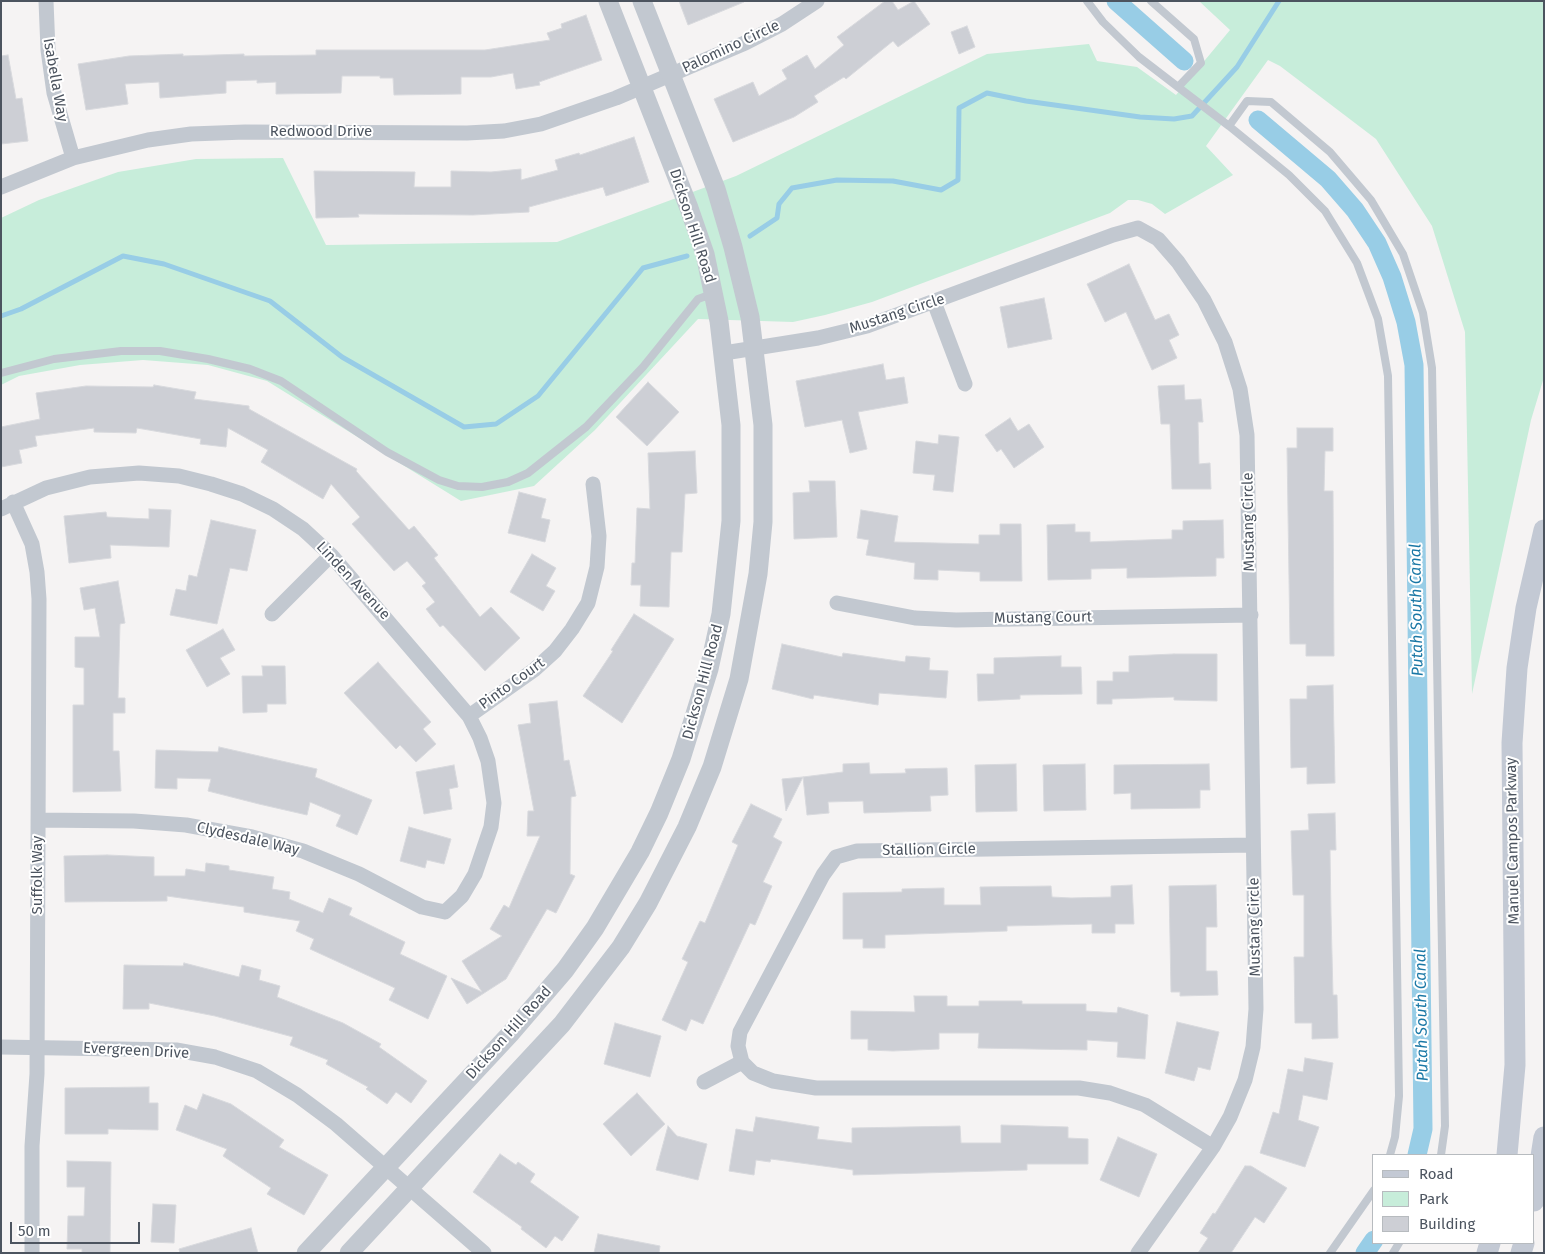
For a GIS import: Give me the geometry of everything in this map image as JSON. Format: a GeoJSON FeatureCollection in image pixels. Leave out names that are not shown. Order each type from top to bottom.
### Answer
{"type":"FeatureCollection","features":[{"type":"Feature","properties":{"kind":"main road","name":"Manuel Campos Parkway"},"geometry":{"type":"LineString","coordinates":[[1506,1154],[1515,1064],[1512,743],[1517,668],[1526,608],[1544,530]]}},
{"type":"Feature","properties":{"kind":"main road"},"geometry":{"type":"LineString","coordinates":[[1535,1195],[1544,1137]]}},
{"type":"Feature","properties":{"kind":"street","name":"Isabella Way"},"geometry":{"type":"LineString","coordinates":[[46,1],[48,50],[54,93],[73,158]]}},
{"type":"Feature","properties":{"kind":"street","name":"Dickson Hill Road"},"geometry":{"type":"LineString","coordinates":[[306,1253],[510,1034],[565,970],[595,928],[640,852],[678,768],[709,669],[727,571],[733,473],[729,393],[724,353],[714,293],[689,208],[608,1]]}},
{"type":"Feature","properties":{"kind":"street","name":"Dickson Hill Road"},"geometry":{"type":"LineString","coordinates":[[349,1253],[562,1024],[589,991],[620,947],[648,903],[680,842],[705,784],[728,720],[739,679],[758,574],[763,522],[763,425],[755,348],[734,247],[716,189],[642,1]]}},
{"type":"Feature","properties":{"kind":"street","name":"Palomino Circle"},"geometry":{"type":"LineString","coordinates":[[641,87],[760,35],[782,24],[816,1]]}},
{"type":"Feature","properties":{"kind":"street","name":"Redwood Drive"},"geometry":{"type":"LineString","coordinates":[[1,187],[73,158],[148,140],[226,132],[467,133],[504,131],[560,118],[641,87]]}},
{"type":"Feature","properties":{"kind":"street","name":"Mustang Circle"},"geometry":{"type":"LineString","coordinates":[[724,353],[818,338],[867,326],[1113,235],[1138,228],[1158,239],[1178,262],[1204,300],[1225,342],[1240,389],[1247,435],[1256,1009],[1254,1047],[1245,1080],[1230,1117],[1213,1147],[1138,1253]]}},
{"type":"Feature","properties":{"kind":"street"},"geometry":{"type":"LineString","coordinates":[[934,302],[964,384]]}},
{"type":"Feature","properties":{"kind":"street","name":"Linden Avenue"},"geometry":{"type":"LineString","coordinates":[[7,506],[46,488],[90,477],[139,473],[179,476],[242,494],[273,509],[303,529],[331,555],[469,716],[480,738],[492,781],[494,804],[491,827],[476,874],[462,896],[444,912]]}},
{"type":"Feature","properties":{"kind":"street","name":"Pinto Court"},"geometry":{"type":"LineString","coordinates":[[469,716],[490,699],[534,670],[555,651],[572,629],[588,603],[596,567],[599,536],[593,484]]}},
{"type":"Feature","properties":{"kind":"street","name":"Suffolk Way"},"geometry":{"type":"LineString","coordinates":[[7,506],[32,544],[38,581],[37,1047],[32,1146],[32,1253]]}},
{"type":"Feature","properties":{"kind":"street"},"geometry":{"type":"LineString","coordinates":[[272,614],[331,555]]}},
{"type":"Feature","properties":{"kind":"street","name":"Mustang Court"},"geometry":{"type":"LineString","coordinates":[[836,603],[915,618],[956,620],[1251,615]]}},
{"type":"Feature","properties":{"kind":"street","name":"Clydesdale Way"},"geometry":{"type":"LineString","coordinates":[[38,820],[143,822],[186,825],[252,837],[303,851],[359,874],[422,907],[444,912]]}},
{"type":"Feature","properties":{"kind":"street","name":"Stallion Circle"},"geometry":{"type":"LineString","coordinates":[[742,1062],[738,1046],[740,1032],[823,875],[836,857],[857,851],[1254,845]]}},
{"type":"Feature","properties":{"kind":"street","name":"Evergreen Drive"},"geometry":{"type":"LineString","coordinates":[[1,1046],[176,1050],[215,1057],[257,1071],[297,1095],[336,1124],[386,1167]]}},
{"type":"Feature","properties":{"kind":"street"},"geometry":{"type":"LineString","coordinates":[[704,1082],[742,1062],[754,1073],[773,1081],[816,1088],[1079,1088],[1110,1093],[1145,1105],[1213,1147]]}},
{"type":"Feature","properties":{"kind":"street"},"geometry":{"type":"LineString","coordinates":[[386,1167],[484,1253]]}},
{"type":"Feature","properties":{"kind":"lane"},"geometry":{"type":"LineString","coordinates":[[1087,1],[1103,22],[1139,57],[1186,92],[1289,175],[1325,211],[1357,263],[1378,319],[1388,376],[1399,1096],[1395,1137],[1390,1154]]}},
{"type":"Feature","properties":{"kind":"lane"},"geometry":{"type":"LineString","coordinates":[[1151,1],[1194,40],[1201,62],[1178,87]]}},
{"type":"Feature","properties":{"kind":"lane"},"geometry":{"type":"LineString","coordinates":[[1229,126],[1246,101],[1271,102],[1330,152],[1371,200],[1398,247],[1423,313],[1432,368],[1445,1126],[1441,1154]]}},
{"type":"Feature","properties":{"kind":"lane"},"geometry":{"type":"LineString","coordinates":[[1,374],[70,356],[121,351],[160,351],[225,363],[250,369],[281,381],[387,452],[439,480],[458,486],[482,487],[508,482],[528,473],[586,426],[643,367],[698,299],[714,293]]}},
{"type":"Feature","properties":{"kind":"lane"},"geometry":{"type":"LineString","coordinates":[[1330,1253],[1372,1193]]}},
{"type":"Feature","properties":{"kind":"green space"},"geometry":{"type":"Polygon","coordinates":[[[1199,1],[1544,1],[1544,377],[1531,420],[1472,694],[1465,332],[1432,226],[1376,139],[1280,66],[1268,60],[1206,146],[1233,175],[1165,214],[1152,204],[1138,200],[1128,200],[1110,213],[872,302],[825,315],[793,322],[698,319],[595,430],[534,486],[461,501],[267,381],[208,365],[143,360],[80,365],[19,376],[1,385],[1,218],[39,200],[118,172],[196,159],[283,158],[326,245],[557,242],[736,176],[987,54],[1089,44],[1097,61],[1137,67],[1176,95],[1230,30],[1199,1]]]}},
{"type":"Feature","properties":{"kind":"building"},"geometry":{"type":"Polygon","coordinates":[[[679,1],[744,1],[744,2],[688,25],[679,1]]]}},
{"type":"Feature","properties":{"kind":"building"},"geometry":{"type":"Polygon","coordinates":[[[885,1],[892,1],[898,10],[914,1],[930,24],[898,47],[893,41],[846,79],[844,77],[814,96],[818,102],[794,117],[733,142],[714,99],[753,82],[759,96],[787,79],[782,70],[807,55],[815,69],[844,45],[837,37],[885,1]]]}},
{"type":"Feature","properties":{"kind":"building"},"geometry":{"type":"Polygon","coordinates":[[[586,15],[602,60],[539,82],[540,85],[516,89],[513,73],[491,77],[461,77],[461,94],[394,95],[393,78],[342,76],[341,93],[276,94],[276,82],[257,83],[257,80],[226,81],[226,93],[160,98],[159,82],[125,84],[128,104],[86,110],[78,64],[129,56],[183,54],[183,56],[244,54],[244,56],[316,55],[316,50],[485,50],[550,40],[547,33],[562,28],[561,24],[586,15]]]}},
{"type":"Feature","properties":{"kind":"building"},"geometry":{"type":"Polygon","coordinates":[[[967,26],[975,47],[959,54],[951,32],[967,26]]]}},
{"type":"Feature","properties":{"kind":"building"},"geometry":{"type":"Polygon","coordinates":[[[8,55],[16,99],[22,98],[28,141],[1,144],[1,56],[8,55]]]}},
{"type":"Feature","properties":{"kind":"building"},"geometry":{"type":"Polygon","coordinates":[[[634,137],[649,182],[606,196],[603,187],[529,207],[529,212],[473,215],[358,214],[359,217],[316,218],[314,171],[415,172],[414,187],[451,187],[451,171],[491,172],[521,169],[521,180],[558,170],[555,160],[579,153],[580,155],[634,137]]]}},
{"type":"Feature","properties":{"kind":"building"},"geometry":{"type":"Polygon","coordinates":[[[1129,264],[1155,320],[1169,314],[1179,335],[1169,340],[1177,358],[1152,370],[1126,312],[1105,322],[1087,284],[1129,264]]]}},
{"type":"Feature","properties":{"kind":"building"},"geometry":{"type":"Polygon","coordinates":[[[1044,298],[1052,339],[1008,348],[1000,307],[1044,298]]]}},
{"type":"Feature","properties":{"kind":"building"},"geometry":{"type":"Polygon","coordinates":[[[883,364],[886,380],[904,377],[908,403],[858,412],[867,449],[850,453],[842,420],[805,427],[796,381],[883,364]]]}},
{"type":"Feature","properties":{"kind":"building"},"geometry":{"type":"Polygon","coordinates":[[[648,382],[679,412],[647,446],[616,417],[648,382]]]}},
{"type":"Feature","properties":{"kind":"building"},"geometry":{"type":"Polygon","coordinates":[[[154,385],[196,392],[194,399],[249,406],[249,409],[357,469],[356,471],[409,530],[414,526],[438,555],[434,558],[480,617],[491,607],[520,638],[485,671],[443,625],[440,627],[426,609],[435,602],[422,586],[426,583],[407,561],[394,571],[352,524],[360,517],[331,484],[323,499],[261,462],[268,450],[228,428],[226,447],[200,444],[201,439],[137,428],[136,433],[94,432],[94,428],[35,436],[37,446],[19,450],[22,463],[1,467],[1,427],[40,419],[36,393],[86,386],[153,387],[154,385]]]}},
{"type":"Feature","properties":{"kind":"building"},"geometry":{"type":"Polygon","coordinates":[[[1184,385],[1185,400],[1201,399],[1203,422],[1198,422],[1199,464],[1210,463],[1211,489],[1172,489],[1170,424],[1161,424],[1158,386],[1184,385]]]}},
{"type":"Feature","properties":{"kind":"building"},"geometry":{"type":"Polygon","coordinates":[[[1010,418],[1018,431],[1029,424],[1044,447],[1014,468],[1001,449],[997,452],[985,435],[1010,418]]]}},
{"type":"Feature","properties":{"kind":"building"},"geometry":{"type":"Polygon","coordinates":[[[1297,428],[1333,428],[1333,451],[1325,451],[1324,491],[1333,491],[1334,656],[1306,656],[1306,644],[1290,644],[1287,448],[1297,448],[1297,428]]]}},
{"type":"Feature","properties":{"kind":"building"},"geometry":{"type":"Polygon","coordinates":[[[939,435],[959,437],[953,492],[933,490],[935,475],[913,473],[916,441],[938,444],[939,435]]]}},
{"type":"Feature","properties":{"kind":"building"},"geometry":{"type":"Polygon","coordinates":[[[695,451],[697,493],[685,494],[682,552],[671,552],[669,607],[640,606],[641,585],[631,585],[632,563],[635,563],[637,508],[650,509],[648,453],[695,451]]]}},
{"type":"Feature","properties":{"kind":"building"},"geometry":{"type":"Polygon","coordinates":[[[809,481],[835,481],[837,537],[794,539],[793,493],[810,492],[809,481]]]}},
{"type":"Feature","properties":{"kind":"building"},"geometry":{"type":"Polygon","coordinates":[[[519,492],[546,499],[541,518],[550,520],[545,542],[508,533],[519,492]]]}},
{"type":"Feature","properties":{"kind":"building"},"geometry":{"type":"Polygon","coordinates":[[[149,509],[171,510],[169,547],[110,545],[111,558],[69,563],[64,516],[106,512],[107,517],[149,519],[149,509]]]}},
{"type":"Feature","properties":{"kind":"building"},"geometry":{"type":"Polygon","coordinates":[[[861,510],[898,516],[894,542],[979,544],[979,535],[1000,535],[1000,524],[1021,524],[1022,581],[980,581],[980,572],[938,570],[938,580],[914,579],[915,563],[866,555],[869,540],[857,538],[861,510]]]}},
{"type":"Feature","properties":{"kind":"building"},"geometry":{"type":"Polygon","coordinates":[[[211,520],[256,530],[247,571],[230,568],[217,624],[170,615],[176,589],[186,591],[189,575],[197,577],[211,520]]]}},
{"type":"Feature","properties":{"kind":"building"},"geometry":{"type":"Polygon","coordinates":[[[1223,520],[1224,558],[1216,558],[1216,576],[1127,578],[1127,568],[1091,569],[1091,579],[1048,580],[1047,525],[1075,524],[1075,532],[1090,532],[1090,542],[1172,539],[1172,530],[1183,530],[1183,521],[1223,520]]]}},
{"type":"Feature","properties":{"kind":"building"},"geometry":{"type":"Polygon","coordinates":[[[532,554],[556,568],[546,586],[555,591],[543,611],[510,592],[532,554]]]}},
{"type":"Feature","properties":{"kind":"building"},"geometry":{"type":"Polygon","coordinates":[[[118,581],[125,623],[120,624],[118,698],[125,698],[125,713],[113,713],[113,751],[119,751],[121,791],[73,792],[73,705],[84,705],[84,668],[75,667],[75,637],[100,637],[95,608],[84,610],[80,588],[118,581]]]}},
{"type":"Feature","properties":{"kind":"building"},"geometry":{"type":"Polygon","coordinates":[[[634,614],[674,639],[622,723],[583,696],[613,651],[611,650],[634,614]]]}},
{"type":"Feature","properties":{"kind":"building"},"geometry":{"type":"Polygon","coordinates":[[[223,629],[235,650],[220,658],[230,674],[207,687],[186,650],[223,629]]]}},
{"type":"Feature","properties":{"kind":"building"},"geometry":{"type":"Polygon","coordinates":[[[782,644],[842,657],[843,653],[905,662],[906,656],[930,658],[929,670],[948,671],[946,698],[879,693],[878,705],[814,695],[813,699],[772,689],[782,644]]]}},
{"type":"Feature","properties":{"kind":"building"},"geometry":{"type":"Polygon","coordinates":[[[1217,654],[1217,701],[1174,700],[1174,697],[1112,699],[1112,704],[1097,704],[1097,681],[1113,681],[1113,672],[1129,672],[1129,656],[1217,654]]]}},
{"type":"Feature","properties":{"kind":"building"},"geometry":{"type":"Polygon","coordinates":[[[1061,656],[1061,667],[1081,667],[1082,694],[1020,695],[1020,699],[978,701],[977,674],[994,674],[994,658],[1061,656]]]}},
{"type":"Feature","properties":{"kind":"building"},"geometry":{"type":"Polygon","coordinates":[[[378,662],[431,722],[423,729],[436,744],[416,762],[400,745],[396,749],[344,693],[378,662]]]}},
{"type":"Feature","properties":{"kind":"building"},"geometry":{"type":"Polygon","coordinates":[[[262,666],[285,666],[286,704],[267,704],[267,712],[243,713],[242,676],[263,676],[262,666]]]}},
{"type":"Feature","properties":{"kind":"building"},"geometry":{"type":"Polygon","coordinates":[[[1333,685],[1335,783],[1307,784],[1307,767],[1291,768],[1290,699],[1307,699],[1307,686],[1333,685]]]}},
{"type":"Feature","properties":{"kind":"building"},"geometry":{"type":"Polygon","coordinates":[[[557,701],[564,761],[569,760],[576,796],[571,797],[570,874],[575,876],[556,913],[547,909],[506,979],[467,1004],[451,978],[482,992],[462,961],[502,936],[490,929],[504,905],[509,908],[540,836],[527,836],[528,811],[534,811],[518,725],[531,723],[529,704],[557,701]]]}},
{"type":"Feature","properties":{"kind":"building"},"geometry":{"type":"Polygon","coordinates":[[[219,747],[317,769],[315,777],[372,800],[357,835],[336,826],[341,815],[310,802],[307,815],[259,804],[208,791],[211,779],[177,778],[177,789],[155,788],[156,750],[218,752],[219,747]]]}},
{"type":"Feature","properties":{"kind":"building"},"geometry":{"type":"Polygon","coordinates":[[[869,763],[870,774],[906,773],[905,769],[947,768],[948,795],[930,796],[931,811],[864,813],[863,801],[828,802],[829,813],[807,815],[803,777],[843,772],[843,764],[869,763]]]}},
{"type":"Feature","properties":{"kind":"building"},"geometry":{"type":"Polygon","coordinates":[[[1016,764],[1017,811],[976,812],[975,765],[1016,764]]]}},
{"type":"Feature","properties":{"kind":"building"},"geometry":{"type":"Polygon","coordinates":[[[1085,764],[1086,810],[1044,811],[1043,765],[1085,764]]]}},
{"type":"Feature","properties":{"kind":"building"},"geometry":{"type":"Polygon","coordinates":[[[1209,764],[1210,790],[1200,790],[1200,808],[1131,809],[1131,793],[1114,794],[1114,765],[1209,764]]]}},
{"type":"Feature","properties":{"kind":"building"},"geometry":{"type":"Polygon","coordinates":[[[454,765],[458,787],[449,789],[452,809],[424,814],[416,772],[454,765]]]}},
{"type":"Feature","properties":{"kind":"building"},"geometry":{"type":"Polygon","coordinates":[[[803,777],[786,811],[782,779],[803,777]]]}},
{"type":"Feature","properties":{"kind":"building"},"geometry":{"type":"Polygon","coordinates":[[[751,804],[782,819],[773,837],[782,842],[763,882],[772,886],[755,925],[750,923],[703,1024],[691,1019],[686,1031],[662,1020],[688,962],[682,959],[700,921],[705,923],[738,845],[732,842],[751,804]]]}},
{"type":"Feature","properties":{"kind":"building"},"geometry":{"type":"Polygon","coordinates":[[[1335,813],[1336,850],[1330,850],[1333,995],[1337,995],[1338,1038],[1312,1039],[1312,1023],[1295,1023],[1294,957],[1304,957],[1304,895],[1293,895],[1291,831],[1309,830],[1308,814],[1335,813]]]}},
{"type":"Feature","properties":{"kind":"building"},"geometry":{"type":"Polygon","coordinates":[[[409,827],[451,839],[444,864],[427,860],[425,868],[400,861],[409,827]]]}},
{"type":"Feature","properties":{"kind":"building"},"geometry":{"type":"Polygon","coordinates":[[[64,856],[154,857],[154,876],[185,876],[186,869],[205,872],[206,863],[229,866],[229,870],[274,877],[272,889],[290,892],[289,899],[323,913],[329,898],[352,908],[349,915],[405,942],[400,954],[447,976],[428,1019],[389,1000],[395,988],[310,949],[314,939],[296,931],[300,921],[244,912],[244,907],[167,896],[167,901],[65,902],[64,856]]]}},
{"type":"Feature","properties":{"kind":"building"},"geometry":{"type":"Polygon","coordinates":[[[1132,885],[1134,924],[1115,924],[1115,933],[1092,933],[1092,924],[1007,926],[1007,931],[885,935],[885,948],[863,948],[863,939],[843,939],[843,893],[902,892],[902,889],[944,888],[944,905],[981,905],[980,887],[1051,886],[1052,897],[1071,898],[1111,897],[1111,886],[1132,885]]]}},
{"type":"Feature","properties":{"kind":"building"},"geometry":{"type":"Polygon","coordinates":[[[1216,885],[1217,927],[1206,927],[1206,971],[1217,971],[1218,995],[1180,996],[1180,992],[1171,992],[1169,886],[1216,885]]]}},
{"type":"Feature","properties":{"kind":"building"},"geometry":{"type":"Polygon","coordinates":[[[184,963],[239,977],[242,965],[261,970],[259,980],[280,986],[277,997],[343,1023],[381,1044],[379,1047],[427,1081],[411,1103],[396,1092],[387,1104],[366,1089],[368,1087],[326,1064],[328,1060],[290,1045],[293,1037],[215,1016],[149,1003],[149,1009],[123,1009],[124,965],[183,966],[184,963]]]}},
{"type":"Feature","properties":{"kind":"building"},"geometry":{"type":"Polygon","coordinates":[[[914,996],[947,996],[947,1006],[979,1006],[979,1001],[1022,1001],[1022,1004],[1086,1004],[1086,1011],[1117,1013],[1118,1007],[1148,1015],[1145,1059],[1117,1057],[1118,1042],[1087,1040],[1087,1050],[978,1048],[979,1033],[939,1033],[939,1049],[893,1051],[868,1050],[868,1039],[851,1039],[851,1011],[915,1012],[914,996]]]}},
{"type":"Feature","properties":{"kind":"building"},"geometry":{"type":"Polygon","coordinates":[[[1177,1022],[1219,1032],[1210,1070],[1198,1067],[1194,1081],[1165,1073],[1177,1022]]]}},
{"type":"Feature","properties":{"kind":"building"},"geometry":{"type":"Polygon","coordinates":[[[615,1023],[661,1036],[650,1077],[604,1064],[615,1023]]]}},
{"type":"Feature","properties":{"kind":"building"},"geometry":{"type":"Polygon","coordinates":[[[1305,1058],[1333,1063],[1327,1100],[1303,1095],[1298,1120],[1319,1127],[1305,1167],[1260,1153],[1273,1112],[1279,1114],[1288,1069],[1303,1072],[1305,1058]]]}},
{"type":"Feature","properties":{"kind":"building"},"geometry":{"type":"Polygon","coordinates":[[[149,1087],[149,1103],[158,1103],[158,1130],[108,1129],[108,1134],[65,1134],[65,1088],[149,1087]]]}},
{"type":"Feature","properties":{"kind":"building"},"geometry":{"type":"Polygon","coordinates":[[[637,1093],[665,1124],[631,1156],[603,1124],[637,1093]]]}},
{"type":"Feature","properties":{"kind":"building"},"geometry":{"type":"Polygon","coordinates":[[[203,1094],[231,1104],[284,1140],[279,1147],[328,1175],[304,1215],[267,1194],[271,1188],[223,1156],[227,1149],[176,1130],[185,1105],[197,1110],[203,1094]]]}},
{"type":"Feature","properties":{"kind":"building"},"geometry":{"type":"Polygon","coordinates":[[[756,1117],[819,1127],[817,1139],[852,1143],[852,1128],[960,1126],[961,1143],[1001,1143],[1001,1125],[1068,1127],[1068,1138],[1088,1139],[1088,1164],[1027,1164],[1027,1170],[853,1175],[853,1170],[771,1159],[770,1162],[756,1160],[754,1175],[729,1171],[736,1129],[753,1132],[756,1117]]]}},
{"type":"Feature","properties":{"kind":"building"},"geometry":{"type":"Polygon","coordinates":[[[668,1126],[677,1136],[707,1144],[698,1180],[656,1170],[668,1126]]]}},
{"type":"Feature","properties":{"kind":"building"},"geometry":{"type":"Polygon","coordinates":[[[1118,1137],[1157,1154],[1139,1197],[1100,1180],[1118,1137]]]}},
{"type":"Feature","properties":{"kind":"building"},"geometry":{"type":"Polygon","coordinates":[[[500,1154],[516,1165],[518,1162],[535,1174],[530,1182],[579,1217],[562,1241],[555,1236],[546,1248],[521,1229],[522,1227],[473,1192],[500,1154]]]}},
{"type":"Feature","properties":{"kind":"building"},"geometry":{"type":"Polygon","coordinates":[[[67,1161],[111,1162],[110,1253],[82,1253],[82,1249],[67,1249],[68,1216],[84,1216],[85,1187],[67,1187],[67,1161]]]}},
{"type":"Feature","properties":{"kind":"building"},"geometry":{"type":"Polygon","coordinates":[[[1245,1166],[1251,1166],[1287,1188],[1264,1223],[1255,1217],[1231,1253],[1198,1253],[1208,1238],[1200,1233],[1213,1213],[1215,1214],[1245,1166]]]}},
{"type":"Feature","properties":{"kind":"building"},"geometry":{"type":"Polygon","coordinates":[[[153,1204],[176,1205],[174,1243],[151,1242],[153,1204]]]}},
{"type":"Feature","properties":{"kind":"building"},"geometry":{"type":"Polygon","coordinates":[[[251,1228],[258,1253],[180,1253],[179,1249],[251,1228]]]}},
{"type":"Feature","properties":{"kind":"building"},"geometry":{"type":"Polygon","coordinates":[[[598,1234],[660,1246],[659,1253],[594,1253],[598,1234]]]}},
{"type":"Feature","properties":{"kind":"waterway","name":"Putah South Canal"},"geometry":{"type":"LineString","coordinates":[[1116,1],[1184,61]]}},
{"type":"Feature","properties":{"kind":"waterway"},"geometry":{"type":"LineString","coordinates":[[750,236],[777,218],[779,204],[792,188],[837,180],[893,181],[941,190],[958,180],[959,108],[987,93],[1026,101],[1140,117],[1174,119],[1192,116],[1237,67],[1279,1]]}},
{"type":"Feature","properties":{"kind":"waterway","name":"Putah South Canal"},"geometry":{"type":"LineString","coordinates":[[1258,120],[1328,179],[1355,210],[1377,243],[1392,277],[1406,322],[1414,365],[1423,1129],[1417,1154]]}},
{"type":"Feature","properties":{"kind":"waterway"},"geometry":{"type":"LineString","coordinates":[[1,316],[21,309],[123,256],[164,264],[270,301],[342,357],[464,427],[496,424],[538,396],[643,268],[687,256]]}},
{"type":"Feature","properties":{"kind":"waterway","name":"Putah South Canal"},"geometry":{"type":"LineString","coordinates":[[1365,1253],[1372,1243]]}}]}
